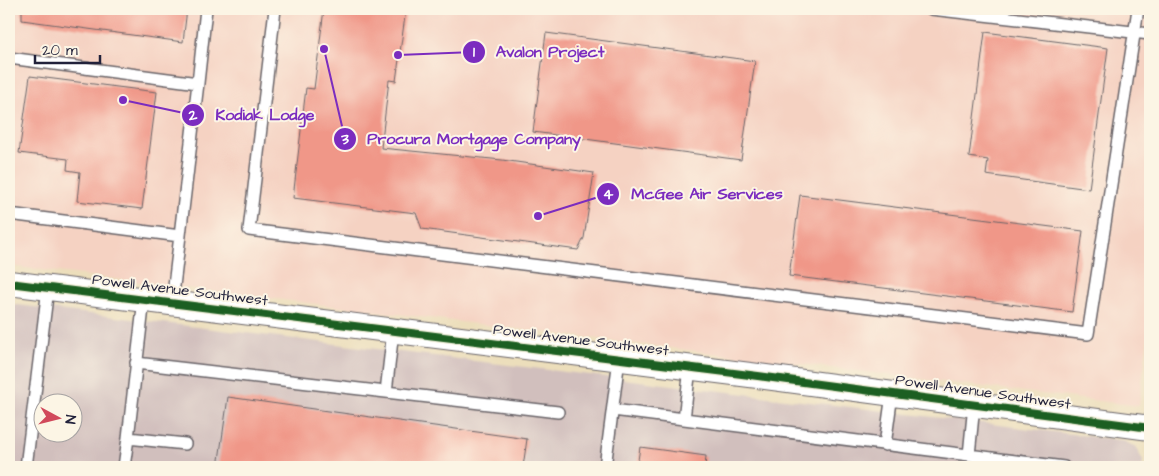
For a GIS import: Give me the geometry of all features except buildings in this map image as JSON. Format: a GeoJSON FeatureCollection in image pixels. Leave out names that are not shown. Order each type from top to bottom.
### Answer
{"type":"FeatureCollection","features":[{"type":"Feature","properties":{"kind":"street","name":"Powell Avenue Southwest"},"geometry":{"type":"LineString","coordinates":[[9,283],[393,330],[1150,428]]}},
{"type":"Feature","properties":{"kind":"lane"},"geometry":{"type":"LineString","coordinates":[[172,303],[206,9]]}},
{"type":"Feature","properties":{"kind":"lane"},"geometry":{"type":"LineString","coordinates":[[275,9],[249,230],[1088,334],[1138,9]]}},
{"type":"Feature","properties":{"kind":"lane"},"geometry":{"type":"LineString","coordinates":[[931,9],[1150,34]]}},
{"type":"Feature","properties":{"kind":"lane"},"geometry":{"type":"LineString","coordinates":[[9,58],[198,83]]}},
{"type":"Feature","properties":{"kind":"lane"},"geometry":{"type":"LineString","coordinates":[[9,214],[180,236]]}},
{"type":"Feature","properties":{"kind":"lane"},"geometry":{"type":"LineString","coordinates":[[26,467],[48,288]]}},
{"type":"Feature","properties":{"kind":"lane"},"geometry":{"type":"LineString","coordinates":[[124,467],[144,299]]}},
{"type":"Feature","properties":{"kind":"lane"},"geometry":{"type":"LineString","coordinates":[[386,392],[393,330]]}},
{"type":"Feature","properties":{"kind":"lane"},"geometry":{"type":"LineString","coordinates":[[605,467],[619,359]]}},
{"type":"Feature","properties":{"kind":"lane"},"geometry":{"type":"LineString","coordinates":[[136,363],[558,412]]}},
{"type":"Feature","properties":{"kind":"lane"},"geometry":{"type":"LineString","coordinates":[[684,419],[690,368]]}},
{"type":"Feature","properties":{"kind":"lane"},"geometry":{"type":"LineString","coordinates":[[885,445],[892,394]]}},
{"type":"Feature","properties":{"kind":"lane"},"geometry":{"type":"LineString","coordinates":[[969,455],[974,405]]}},
{"type":"Feature","properties":{"kind":"lane"},"geometry":{"type":"LineString","coordinates":[[613,410],[1064,467]]}},
{"type":"Feature","properties":{"kind":"lane"},"geometry":{"type":"LineString","coordinates":[[128,438],[185,444]]}},
{"type":"Feature","properties":{"kind":"shaded area"},"geometry":{"type":"Polygon","coordinates":[[[9,9],[1150,9],[1150,322],[1139,406],[9,266],[9,9]]]}},
{"type":"Feature","properties":{"kind":"shaded area"},"geometry":{"type":"Polygon","coordinates":[[[9,304],[1121,440],[1136,447],[1143,461],[1142,467],[9,467],[9,304]]]}},
{"type":"Feature","properties":{"kind":"cycle path"},"geometry":{"type":"LineString","coordinates":[[9,283],[758,376],[1150,428]]}},
{"type":"Feature","properties":{"kind":"place","name":"Procura Mortgage Company"},"geometry":{"type":"Point","coordinates":[324,49]}},
{"type":"Feature","properties":{"kind":"place","name":"Avalon Project"},"geometry":{"type":"Point","coordinates":[398,55]}},
{"type":"Feature","properties":{"kind":"place","name":"Kodiak Lodge"},"geometry":{"type":"Point","coordinates":[123,100]}},
{"type":"Feature","properties":{"kind":"place","name":"McGee Air Services"},"geometry":{"type":"Point","coordinates":[538,216]}}]}
